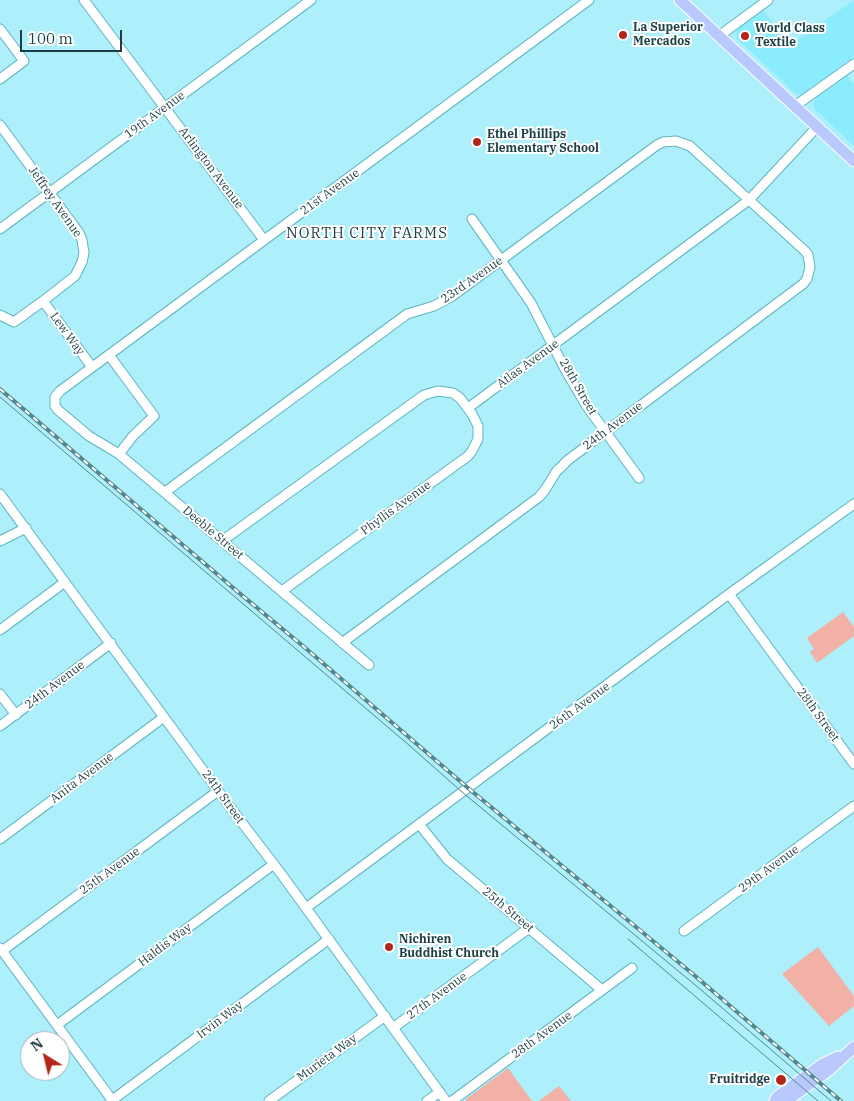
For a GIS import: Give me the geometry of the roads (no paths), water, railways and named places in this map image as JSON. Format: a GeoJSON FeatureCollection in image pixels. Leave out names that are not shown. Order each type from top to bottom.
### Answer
{"type":"FeatureCollection","features":[{"type":"Feature","properties":{"kind":"main road"},"geometry":{"type":"LineString","coordinates":[[680,0],[854,161]]}},
{"type":"Feature","properties":{"kind":"main road"},"geometry":{"type":"LineString","coordinates":[[775,1101],[777,1097],[823,1064],[850,1050]]}},
{"type":"Feature","properties":{"kind":"main road"},"geometry":{"type":"LineString","coordinates":[[786,1101],[829,1070],[850,1050]]}},
{"type":"Feature","properties":{"kind":"street","name":"Arlington Avenue"},"geometry":{"type":"LineString","coordinates":[[84,0],[264,240]]}},
{"type":"Feature","properties":{"kind":"street","name":"19th Avenue"},"geometry":{"type":"LineString","coordinates":[[0,229],[311,0]]}},
{"type":"Feature","properties":{"kind":"street","name":"21st Avenue"},"geometry":{"type":"LineString","coordinates":[[55,406],[55,397],[58,393],[589,0]]}},
{"type":"Feature","properties":{"kind":"street"},"geometry":{"type":"LineString","coordinates":[[719,36],[768,0]]}},
{"type":"Feature","properties":{"kind":"street"},"geometry":{"type":"LineString","coordinates":[[0,29],[24,61],[0,79]]}},
{"type":"Feature","properties":{"kind":"street"},"geometry":{"type":"LineString","coordinates":[[795,106],[854,64]]}},
{"type":"Feature","properties":{"kind":"street","name":"Jeffrey Avenue"},"geometry":{"type":"LineString","coordinates":[[0,125],[79,233],[84,253],[75,276],[43,301],[14,322],[0,315]]}},
{"type":"Feature","properties":{"kind":"street","name":"Atlas Avenue"},"geometry":{"type":"LineString","coordinates":[[468,408],[749,200],[817,127]]}},
{"type":"Feature","properties":{"kind":"street","name":"23rd Avenue"},"geometry":{"type":"LineString","coordinates":[[165,492],[407,314],[444,302],[649,150],[663,142],[676,141],[690,146],[749,200]]}},
{"type":"Feature","properties":{"kind":"street","name":"24th Avenue"},"geometry":{"type":"LineString","coordinates":[[342,643],[539,496],[562,465],[803,284],[810,273],[810,262],[805,251],[749,200]]}},
{"type":"Feature","properties":{"kind":"street","name":"28th Street"},"geometry":{"type":"LineString","coordinates":[[472,219],[531,303],[576,388],[639,478]]}},
{"type":"Feature","properties":{"kind":"street","name":"Lew Way"},"geometry":{"type":"LineString","coordinates":[[43,301],[92,368]]}},
{"type":"Feature","properties":{"kind":"street"},"geometry":{"type":"LineString","coordinates":[[109,355],[154,416],[137,431],[119,454]]}},
{"type":"Feature","properties":{"kind":"street"},"geometry":{"type":"LineString","coordinates":[[222,541],[424,395],[446,391],[460,398],[468,408]]}},
{"type":"Feature","properties":{"kind":"street","name":"Deeble Street"},"geometry":{"type":"LineString","coordinates":[[55,406],[89,436],[119,454],[369,665]]}},
{"type":"Feature","properties":{"kind":"street","name":"Phyllis Avenue"},"geometry":{"type":"LineString","coordinates":[[282,591],[468,456],[476,445],[478,432],[476,421],[468,408]]}},
{"type":"Feature","properties":{"kind":"street","name":"24th Street"},"geometry":{"type":"LineString","coordinates":[[0,494],[218,791],[274,864],[446,1101]]}},
{"type":"Feature","properties":{"kind":"street","name":"26th Avenue"},"geometry":{"type":"LineString","coordinates":[[306,908],[729,594],[854,504]]}},
{"type":"Feature","properties":{"kind":"street"},"geometry":{"type":"LineString","coordinates":[[0,541],[26,528]]}},
{"type":"Feature","properties":{"kind":"street"},"geometry":{"type":"LineString","coordinates":[[0,630],[65,582]]}},
{"type":"Feature","properties":{"kind":"street","name":"28th Street"},"geometry":{"type":"LineString","coordinates":[[729,594],[854,764]]}},
{"type":"Feature","properties":{"kind":"street","name":"24th Avenue"},"geometry":{"type":"LineString","coordinates":[[0,726],[111,643]]}},
{"type":"Feature","properties":{"kind":"street"},"geometry":{"type":"LineString","coordinates":[[0,694],[16,715]]}},
{"type":"Feature","properties":{"kind":"street","name":"Anita Avenue"},"geometry":{"type":"LineString","coordinates":[[0,839],[164,718]]}},
{"type":"Feature","properties":{"kind":"street","name":"25th Avenue"},"geometry":{"type":"LineString","coordinates":[[1,949],[218,791]]}},
{"type":"Feature","properties":{"kind":"street","name":"29th Avenue"},"geometry":{"type":"LineString","coordinates":[[684,931],[854,806]]}},
{"type":"Feature","properties":{"kind":"street","name":"25th Street"},"geometry":{"type":"LineString","coordinates":[[419,824],[447,859],[602,990]]}},
{"type":"Feature","properties":{"kind":"street","name":"Haldis Way"},"geometry":{"type":"LineString","coordinates":[[57,1025],[274,864]]}},
{"type":"Feature","properties":{"kind":"street","name":"27th Avenue"},"geometry":{"type":"LineString","coordinates":[[393,1028],[529,928]]}},
{"type":"Feature","properties":{"kind":"street","name":"Irvin Way"},"geometry":{"type":"LineString","coordinates":[[112,1101],[329,939]]}},
{"type":"Feature","properties":{"kind":"street"},"geometry":{"type":"LineString","coordinates":[[1,949],[112,1101]]}},
{"type":"Feature","properties":{"kind":"street","name":"28th Avenue"},"geometry":{"type":"LineString","coordinates":[[452,1101],[632,968]]}},
{"type":"Feature","properties":{"kind":"street","name":"Murieta Way"},"geometry":{"type":"LineString","coordinates":[[269,1101],[384,1016]]}},
{"type":"Feature","properties":{"kind":"street"},"geometry":{"type":"LineString","coordinates":[[427,1101],[440,1092]]}},
{"type":"Feature","properties":{"kind":"tram line"},"geometry":{"type":"LineString","coordinates":[[0,397],[462,792],[700,989],[831,1101]]}},
{"type":"Feature","properties":{"kind":"tram line"},"geometry":{"type":"LineString","coordinates":[[628,939],[818,1101]]}},
{"type":"Feature","properties":{"kind":"railway"},"geometry":{"type":"LineString","coordinates":[[0,389],[468,788],[694,975],[841,1101]]}},
{"type":"Feature","properties":{"kind":"place","name":"La Superior Mercados"},"geometry":{"type":"Point","coordinates":[623,35]}},
{"type":"Feature","properties":{"kind":"place","name":"World Class Textile"},"geometry":{"type":"Point","coordinates":[745,36]}},
{"type":"Feature","properties":{"kind":"place","name":"Ethel Phillips Elementary School"},"geometry":{"type":"Point","coordinates":[477,142]}},
{"type":"Feature","properties":{"kind":"place","name":"Nichiren Buddhist Church"},"geometry":{"type":"Point","coordinates":[389,947]}},
{"type":"Feature","properties":{"kind":"place","name":"Fruitridge"},"geometry":{"type":"Point","coordinates":[781,1080]}},
{"type":"Feature","properties":{"kind":"district","name":"NORTH CITY FARMS"},"geometry":{"type":"Point","coordinates":[367,234]}}]}
